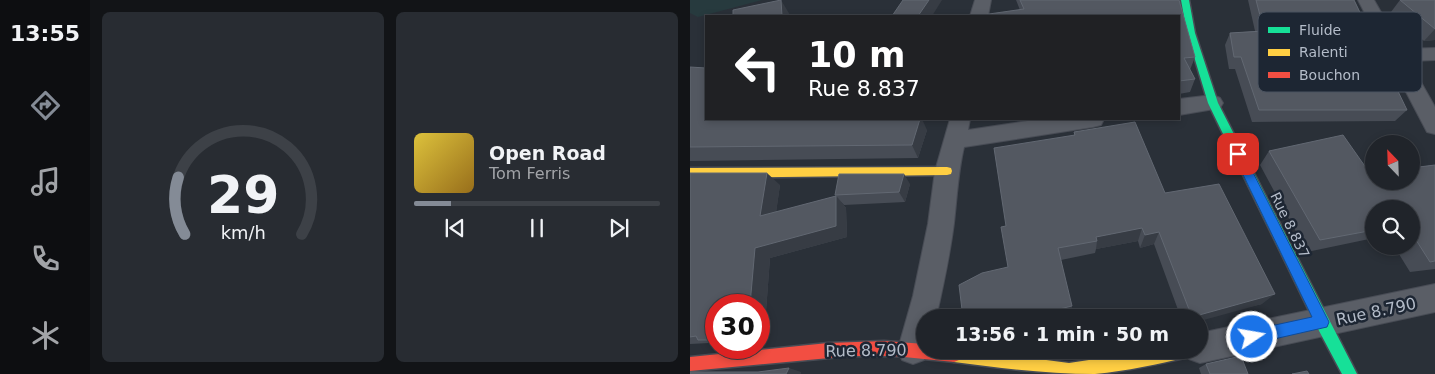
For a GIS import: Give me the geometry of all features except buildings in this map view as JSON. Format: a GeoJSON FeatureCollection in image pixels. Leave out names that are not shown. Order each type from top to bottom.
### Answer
{"type":"FeatureCollection","features":[{"type":"Feature","properties":{"kind":"street"},"geometry":{"type":"LineString","coordinates":[[979,15],[983,0]]}},
{"type":"Feature","properties":{"kind":"street","name":"Rue 8.837"},"geometry":{"type":"LineString","coordinates":[[1185,0],[1191,33],[1213,104],[1350,374]]}},
{"type":"Feature","properties":{"kind":"street"},"geometry":{"type":"LineString","coordinates":[[1366,0],[1373,12]]}},
{"type":"Feature","properties":{"kind":"street"},"geometry":{"type":"LineString","coordinates":[[1422,54],[1435,54]]}},
{"type":"Feature","properties":{"kind":"street"},"geometry":{"type":"LineString","coordinates":[[1417,92],[1435,126]]}},
{"type":"Feature","properties":{"kind":"street"},"geometry":{"type":"LineString","coordinates":[[1180,107],[1213,104]]}},
{"type":"Feature","properties":{"kind":"street"},"geometry":{"type":"LineString","coordinates":[[913,349],[928,296],[941,224],[947,170],[957,129],[1080,120]]}},
{"type":"Feature","properties":{"kind":"street"},"geometry":{"type":"LineString","coordinates":[[690,173],[947,170]]}},
{"type":"Feature","properties":{"kind":"street","name":"Rue 8.790"},"geometry":{"type":"LineString","coordinates":[[1208,346],[1435,298]]}},
{"type":"Feature","properties":{"kind":"street","name":"Rue 8.790"},"geometry":{"type":"LineString","coordinates":[[690,364],[728,362],[818,351],[873,348],[916,349]]}},
{"type":"Feature","properties":{"kind":"street","name":"Rue 8.790"},"geometry":{"type":"LineString","coordinates":[[987,359],[1069,370],[1146,359]]}},
{"type":"Feature","properties":{"kind":"green space"},"geometry":{"type":"Polygon","coordinates":[[[690,0],[762,0],[698,17],[690,13],[690,0]]]}},
{"type":"Feature","properties":{"kind":"traffic: fast"},"geometry":{"type":"LineString","coordinates":[[1185,0],[1191,33],[1213,103],[1322,322],[1350,374]]}},
{"type":"Feature","properties":{"kind":"traffic: slow"},"geometry":{"type":"LineString","coordinates":[[690,173],[947,171]]}},
{"type":"Feature","properties":{"kind":"traffic: slow"},"geometry":{"type":"LineString","coordinates":[[985,359],[1069,370],[1146,359]]}},
{"type":"Feature","properties":{"kind":"traffic: jam"},"geometry":{"type":"LineString","coordinates":[[690,364],[851,349],[874,348],[916,350]]}},
{"type":"Feature","properties":{"kind":"route"},"geometry":{"type":"LineString","coordinates":[[1238,154],[1322,322],[1252,337]]}}]}
